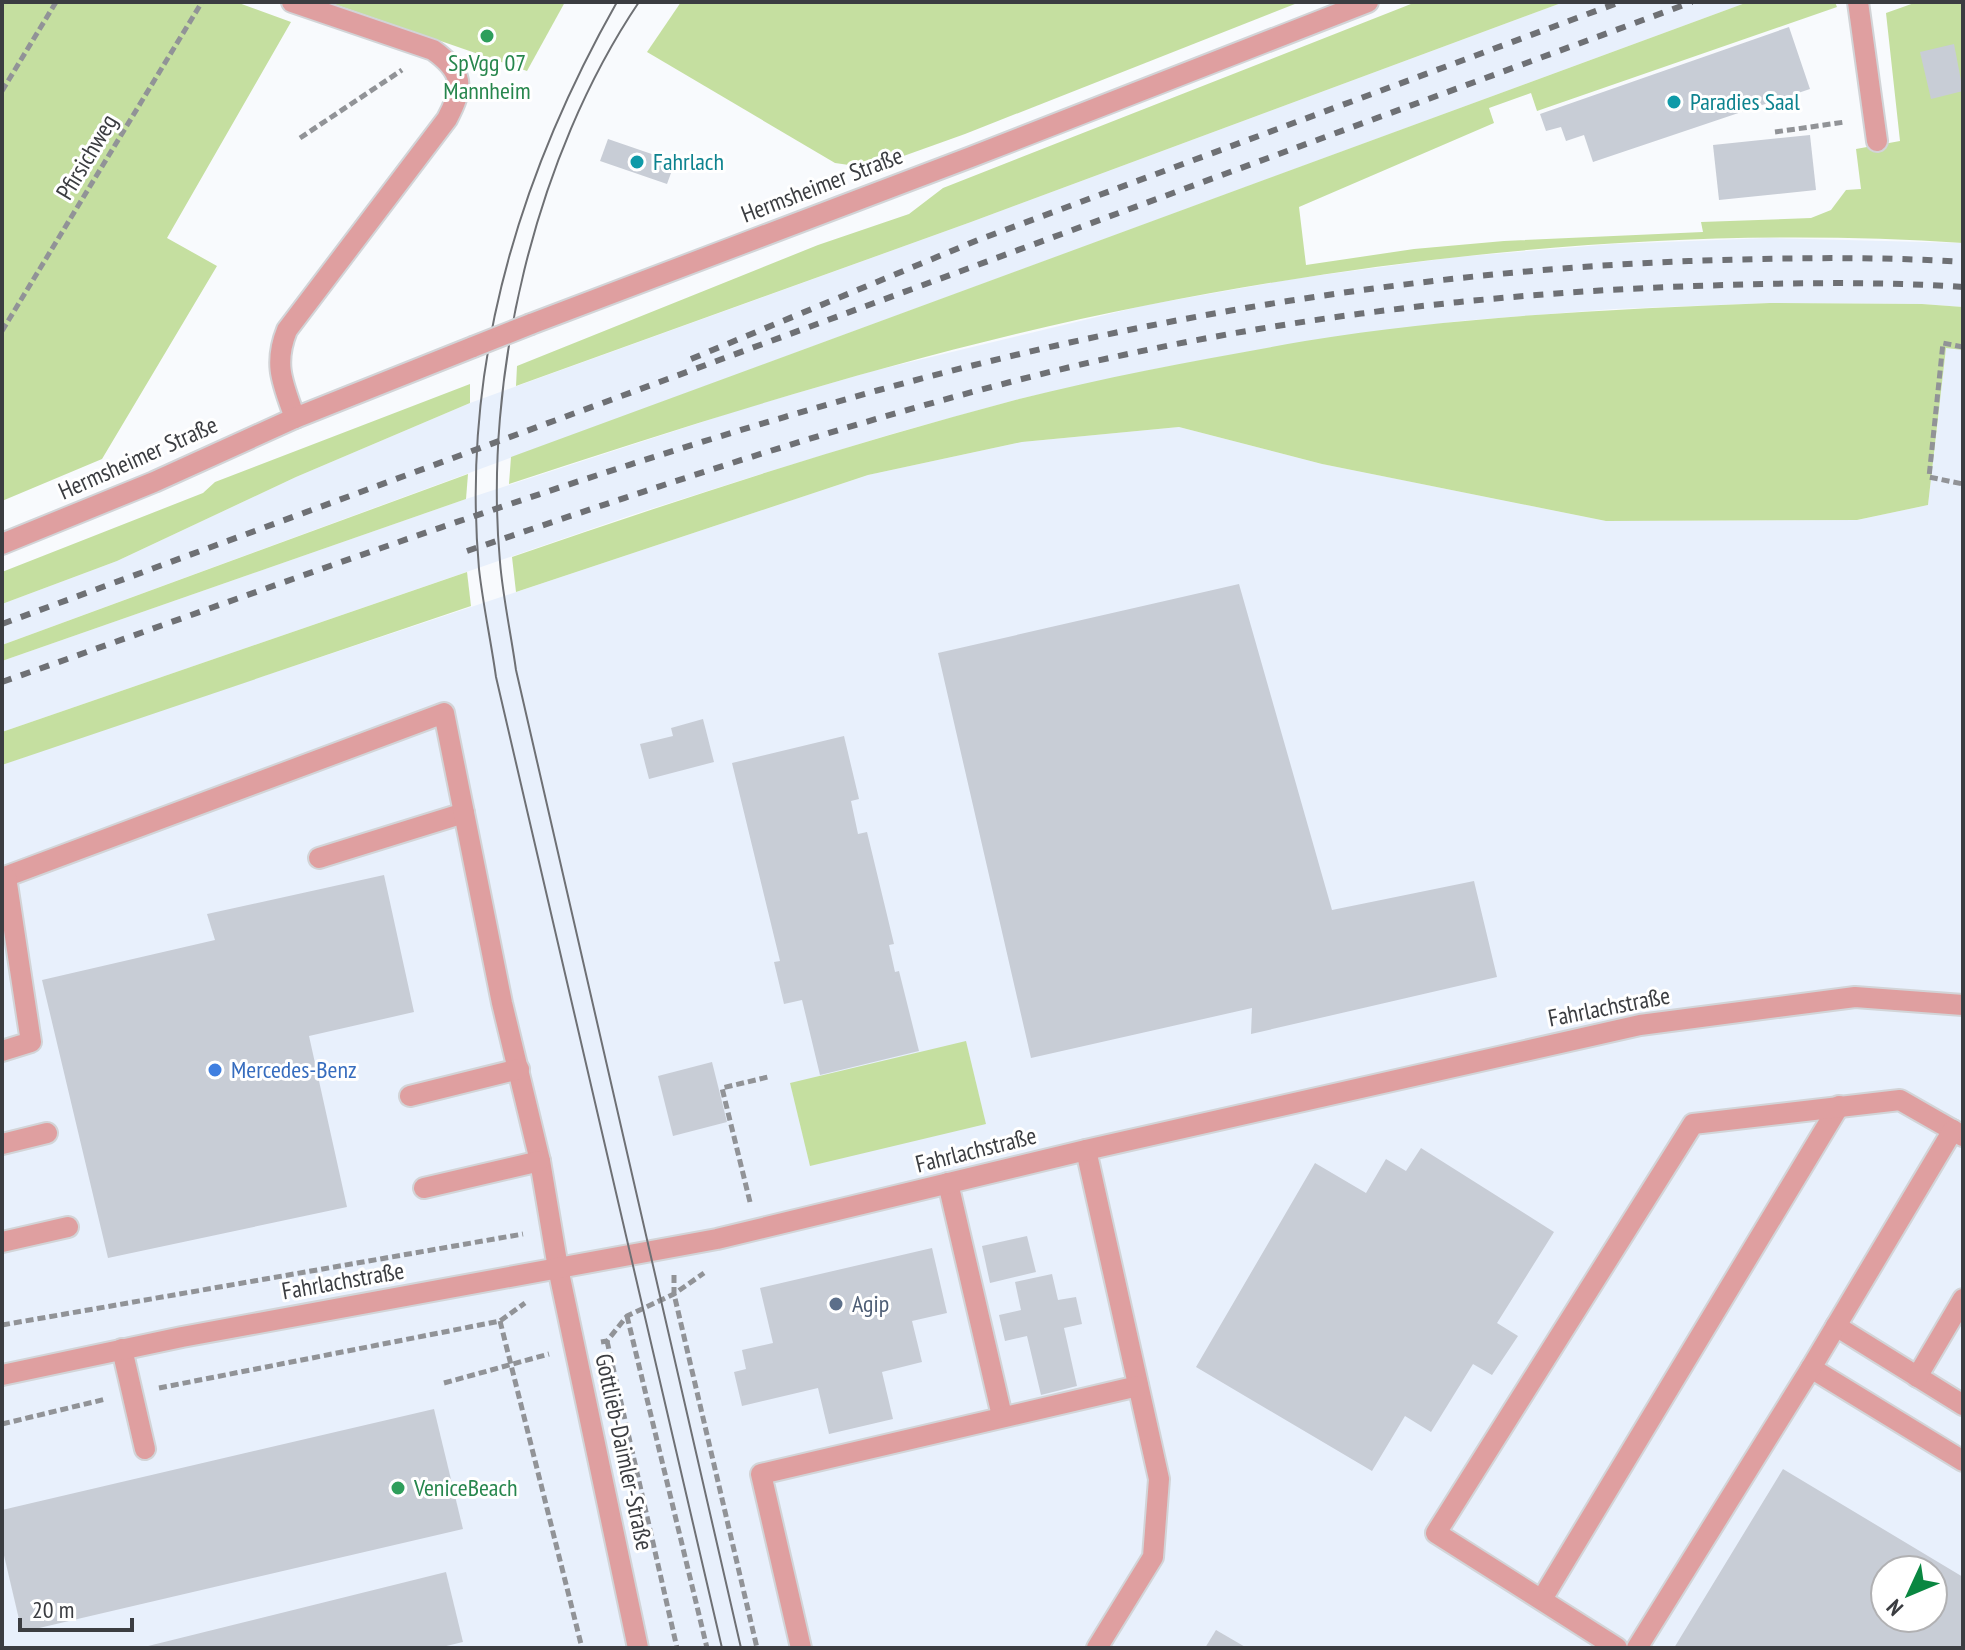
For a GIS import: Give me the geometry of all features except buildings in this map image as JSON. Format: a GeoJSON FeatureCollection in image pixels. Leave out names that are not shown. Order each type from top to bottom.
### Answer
{"type":"FeatureCollection","features":[{"type":"Feature","properties":{"kind":"street"},"geometry":{"type":"LineString","coordinates":[[292,2],[433,50],[450,62],[459,78],[458,99],[447,119],[287,330],[278,350],[279,373],[295,418]]}},
{"type":"Feature","properties":{"kind":"street","name":"Hermsheimer Straße"},"geometry":{"type":"LineString","coordinates":[[2,544],[154,482],[295,418],[473,347],[1368,2]]}},
{"type":"Feature","properties":{"kind":"street"},"geometry":{"type":"LineString","coordinates":[[1865,4],[1877,141]]}},
{"type":"Feature","properties":{"kind":"street","name":"Gottlieb-Daimler-Straße"},"geometry":{"type":"LineString","coordinates":[[4,878],[444,713],[502,1003],[540,1161],[558,1268],[638,1648]]}},
{"type":"Feature","properties":{"kind":"street"},"geometry":{"type":"LineString","coordinates":[[319,858],[464,813]]}},
{"type":"Feature","properties":{"kind":"street"},"geometry":{"type":"LineString","coordinates":[[2,1051],[31,1042],[4,878]]}},
{"type":"Feature","properties":{"kind":"street","name":"Fahrlachstraße"},"geometry":{"type":"LineString","coordinates":[[2,1375],[122,1349],[757,1230],[1086,1150],[1640,1025],[1855,997],[1963,1005]]}},
{"type":"Feature","properties":{"kind":"street"},"geometry":{"type":"LineString","coordinates":[[410,1096],[519,1069]]}},
{"type":"Feature","properties":{"kind":"street"},"geometry":{"type":"LineString","coordinates":[[1617,1648],[1436,1533],[1693,1124],[1900,1100],[1958,1133],[1637,1648]]}},
{"type":"Feature","properties":{"kind":"street"},"geometry":{"type":"LineString","coordinates":[[1542,1599],[1839,1106]]}},
{"type":"Feature","properties":{"kind":"street"},"geometry":{"type":"LineString","coordinates":[[2,1144],[47,1133]]}},
{"type":"Feature","properties":{"kind":"street"},"geometry":{"type":"LineString","coordinates":[[1086,1150],[1159,1479],[1153,1557],[1097,1648]]}},
{"type":"Feature","properties":{"kind":"street"},"geometry":{"type":"LineString","coordinates":[[424,1188],[540,1161]]}},
{"type":"Feature","properties":{"kind":"street"},"geometry":{"type":"LineString","coordinates":[[948,1183],[1002,1416]]}},
{"type":"Feature","properties":{"kind":"street"},"geometry":{"type":"LineString","coordinates":[[2,1242],[68,1227]]}},
{"type":"Feature","properties":{"kind":"street"},"geometry":{"type":"LineString","coordinates":[[1917,1377],[1963,1299]]}},
{"type":"Feature","properties":{"kind":"street"},"geometry":{"type":"LineString","coordinates":[[1836,1326],[1963,1405]]}},
{"type":"Feature","properties":{"kind":"street"},"geometry":{"type":"LineString","coordinates":[[122,1349],[145,1449]]}},
{"type":"Feature","properties":{"kind":"street"},"geometry":{"type":"LineString","coordinates":[[1811,1368],[1963,1461]]}},
{"type":"Feature","properties":{"kind":"street"},"geometry":{"type":"LineString","coordinates":[[801,1648],[761,1474],[1138,1386]]}},
{"type":"Feature","properties":{"kind":"path"},"geometry":{"type":"LineString","coordinates":[[2,91],[56,2]]}},
{"type":"Feature","properties":{"kind":"path","name":"Pfirsichweg"},"geometry":{"type":"LineString","coordinates":[[2,331],[202,2]]}},
{"type":"Feature","properties":{"kind":"path"},"geometry":{"type":"LineString","coordinates":[[300,138],[433,50]]}},
{"type":"Feature","properties":{"kind":"path"},"geometry":{"type":"LineString","coordinates":[[1775,132],[1874,119]]}},
{"type":"Feature","properties":{"kind":"path"},"geometry":{"type":"LineString","coordinates":[[1963,347],[1943,343],[1929,477],[1963,484]]}},
{"type":"Feature","properties":{"kind":"path"},"geometry":{"type":"LineString","coordinates":[[757,1230],[722,1088],[768,1077]]}},
{"type":"Feature","properties":{"kind":"path"},"geometry":{"type":"LineString","coordinates":[[2,1325],[552,1229]]}},
{"type":"Feature","properties":{"kind":"path"},"geometry":{"type":"LineString","coordinates":[[2,1424],[132,1393],[500,1321],[519,1309],[558,1268]]}},
{"type":"Feature","properties":{"kind":"path"},"geometry":{"type":"LineString","coordinates":[[677,1648],[607,1341],[627,1316],[674,1294],[757,1648]]}},
{"type":"Feature","properties":{"kind":"path"},"geometry":{"type":"LineString","coordinates":[[627,1316],[707,1648]]}},
{"type":"Feature","properties":{"kind":"path"},"geometry":{"type":"LineString","coordinates":[[500,1321],[582,1648]]}},
{"type":"Feature","properties":{"kind":"path"},"geometry":{"type":"LineString","coordinates":[[444,1383],[511,1363]]}},
{"type":"Feature","properties":{"kind":"shaded area"},"geometry":{"type":"Polygon","coordinates":[[[1564,2],[1748,2],[2,645],[2,604],[117,561],[296,477],[470,403],[971,222],[1564,2]]]}},
{"type":"Feature","properties":{"kind":"shaded area"},"geometry":{"type":"Polygon","coordinates":[[[1769,238],[1963,243],[1963,307],[1770,303],[1614,309],[1460,321],[1308,341],[1160,368],[1023,398],[761,474],[632,515],[2,732],[2,661],[466,499],[742,409],[873,371],[1146,305],[1299,278],[1456,257],[1613,244],[1769,238]]]}},
{"type":"Feature","properties":{"kind":"shaded area"},"geometry":{"type":"Polygon","coordinates":[[[1946,347],[1963,350],[1963,1648],[2,1648],[2,765],[868,475],[1022,442],[1179,427],[1322,464],[1606,521],[1857,520],[1928,505],[1946,347]]]}},
{"type":"Feature","properties":{"kind":"green space"},"geometry":{"type":"Polygon","coordinates":[[[2,2],[236,2],[291,22],[167,238],[217,266],[102,459],[2,501],[2,2]]]}},
{"type":"Feature","properties":{"kind":"green space","name":"SpVgg 07 Mannheim"},"geometry":{"type":"Polygon","coordinates":[[[328,2],[565,2],[527,71],[328,2]]]}},
{"type":"Feature","properties":{"kind":"green space"},"geometry":{"type":"Polygon","coordinates":[[[681,2],[1300,2],[965,134],[870,168],[835,163],[647,52],[681,2]]]}},
{"type":"Feature","properties":{"kind":"green space"},"geometry":{"type":"Polygon","coordinates":[[[1416,2],[1564,2],[971,222],[516,386],[517,366],[818,245],[909,214],[943,188],[1416,2]]]}},
{"type":"Feature","properties":{"kind":"green space"},"geometry":{"type":"Polygon","coordinates":[[[1748,2],[1835,2],[1837,7],[1537,111],[1531,93],[1489,108],[1494,123],[1299,207],[1306,265],[1414,249],[1504,241],[1703,232],[1701,222],[1811,218],[1831,210],[1846,190],[1861,189],[1856,149],[1900,141],[1886,13],[1917,2],[1963,2],[1963,243],[1862,238],[1657,241],[1451,258],[1248,287],[1067,322],[906,362],[746,408],[509,484],[511,457],[1748,2]]]}},
{"type":"Feature","properties":{"kind":"green space"},"geometry":{"type":"Polygon","coordinates":[[[1770,303],[1963,307],[1963,350],[1946,348],[1928,505],[1857,520],[1606,521],[1322,464],[1179,427],[1022,442],[868,475],[516,592],[512,557],[828,453],[1054,390],[1162,367],[1363,332],[1595,311],[1770,303]]]}},
{"type":"Feature","properties":{"kind":"green space"},"geometry":{"type":"Polygon","coordinates":[[[470,384],[470,403],[296,477],[117,561],[2,604],[2,572],[203,493],[215,482],[470,384]]]}},
{"type":"Feature","properties":{"kind":"green space"},"geometry":{"type":"Polygon","coordinates":[[[468,474],[466,499],[2,661],[2,645],[468,474]]]}},
{"type":"Feature","properties":{"kind":"green space"},"geometry":{"type":"Polygon","coordinates":[[[467,572],[471,606],[2,765],[2,732],[467,572]]]}},
{"type":"Feature","properties":{"kind":"green space"},"geometry":{"type":"Polygon","coordinates":[[[966,1041],[986,1124],[810,1166],[790,1083],[966,1041]]]}},
{"type":"Feature","properties":{"kind":"tram line"},"geometry":{"type":"LineString","coordinates":[[617,2],[551,136],[525,205],[504,275],[489,347],[479,420],[476,494],[479,569],[496,677],[722,1648]]}},
{"type":"Feature","properties":{"kind":"tram line"},"geometry":{"type":"LineString","coordinates":[[639,2],[602,63],[571,129],[545,198],[524,271],[509,345],[500,419],[497,491],[500,562],[516,670],[741,1648]]}},
{"type":"Feature","properties":{"kind":"railway"},"geometry":{"type":"LineString","coordinates":[[691,359],[978,240],[1620,2]]}},
{"type":"Feature","properties":{"kind":"railway"},"geometry":{"type":"LineString","coordinates":[[2,624],[1692,2]]}},
{"type":"Feature","properties":{"kind":"railway"},"geometry":{"type":"LineString","coordinates":[[2,682],[438,528],[657,456],[879,390],[1079,341],[1280,302],[1484,276],[1723,260],[1860,258],[1963,262]]}},
{"type":"Feature","properties":{"kind":"railway"},"geometry":{"type":"LineString","coordinates":[[467,551],[741,460],[879,418],[1101,360],[1269,327],[1438,304],[1609,290],[1829,283],[1963,287]]}},
{"type":"Feature","properties":{"kind":"place","name":"SpVgg 07 Mannheim"},"geometry":{"type":"Point","coordinates":[487,36]}},
{"type":"Feature","properties":{"kind":"place","name":"Paradies Saal"},"geometry":{"type":"Point","coordinates":[1674,102]}},
{"type":"Feature","properties":{"kind":"place","name":"Fahrlach"},"geometry":{"type":"Point","coordinates":[637,162]}},
{"type":"Feature","properties":{"kind":"place","name":"Mercedes-Benz"},"geometry":{"type":"Point","coordinates":[215,1070]}},
{"type":"Feature","properties":{"kind":"place","name":"Agip"},"geometry":{"type":"Point","coordinates":[836,1304]}},
{"type":"Feature","properties":{"kind":"place","name":"VeniceBeach"},"geometry":{"type":"Point","coordinates":[398,1488]}}]}
